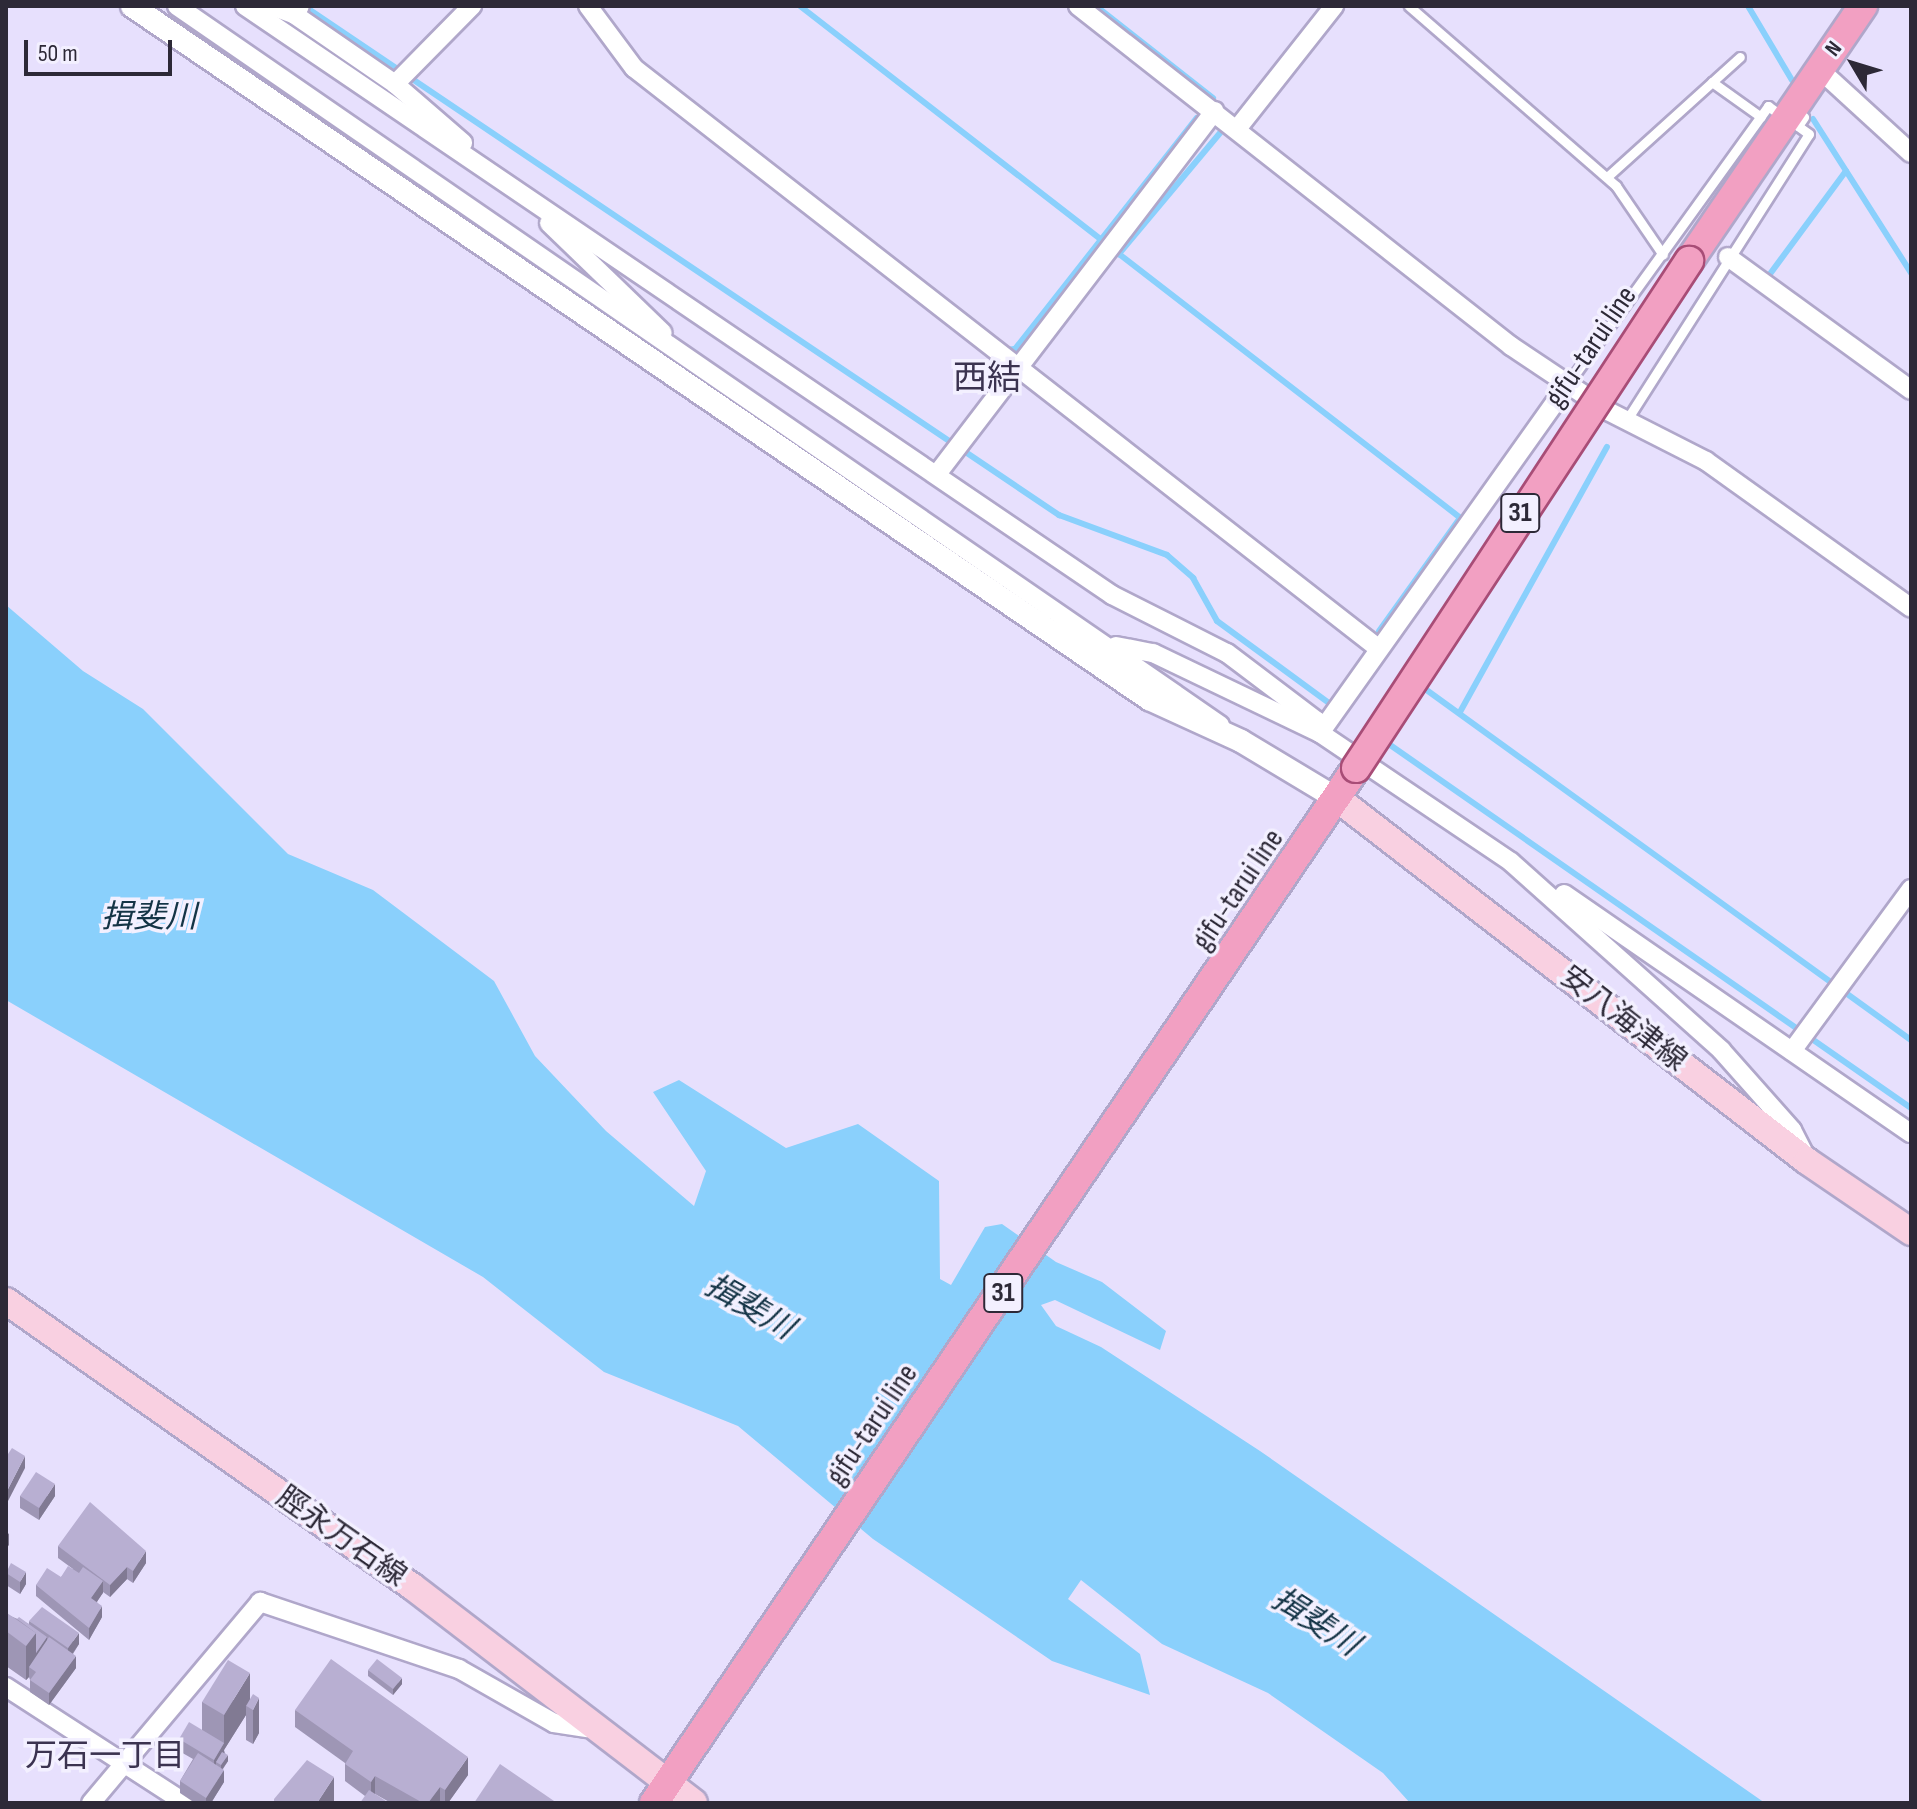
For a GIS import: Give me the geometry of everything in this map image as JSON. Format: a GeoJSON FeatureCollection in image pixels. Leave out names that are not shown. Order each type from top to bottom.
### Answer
{"type":"FeatureCollection","features":[{"type":"Feature","properties":{"kind":"main road","name":"gifu-tarui line"},"geometry":{"type":"LineString","coordinates":[[667,1785],[1333,810],[1356,768],[1676,258],[1773,118],[1825,74],[1863,6]]}},
{"type":"Feature","properties":{"kind":"main road","name":"安八海津線"},"geometry":{"type":"LineString","coordinates":[[1333,810],[1807,1161],[1911,1232]]}},
{"type":"Feature","properties":{"kind":"main road","name":"脛永万石線"},"geometry":{"type":"LineString","coordinates":[[6,1301],[413,1587],[587,1728],[694,1803]]}},
{"type":"Feature","properties":{"kind":"street"},"geometry":{"type":"LineString","coordinates":[[132,6],[1149,699],[1241,741]]}},
{"type":"Feature","properties":{"kind":"street"},"geometry":{"type":"LineString","coordinates":[[177,6],[1110,645],[1333,810]]}},
{"type":"Feature","properties":{"kind":"street"},"geometry":{"type":"LineString","coordinates":[[245,6],[1112,595],[1227,653],[1317,721],[1320,733]]}},
{"type":"Feature","properties":{"kind":"street"},"geometry":{"type":"LineString","coordinates":[[272,6],[292,9],[395,84],[504,181],[681,353]]}},
{"type":"Feature","properties":{"kind":"street"},"geometry":{"type":"LineString","coordinates":[[395,84],[472,6]]}},
{"type":"Feature","properties":{"kind":"street"},"geometry":{"type":"LineString","coordinates":[[588,6],[634,68],[1378,648]]}},
{"type":"Feature","properties":{"kind":"street"},"geometry":{"type":"LineString","coordinates":[[1078,6],[1567,385],[1626,421],[1706,461],[1911,608]]}},
{"type":"Feature","properties":{"kind":"street"},"geometry":{"type":"LineString","coordinates":[[1237,129],[1334,6]]}},
{"type":"Feature","properties":{"kind":"street"},"geometry":{"type":"LineString","coordinates":[[1825,74],[1911,153]]}},
{"type":"Feature","properties":{"kind":"street"},"geometry":{"type":"LineString","coordinates":[[937,474],[1014,366],[1215,111]]}},
{"type":"Feature","properties":{"kind":"street"},"geometry":{"type":"LineString","coordinates":[[1728,257],[1911,390]]}},
{"type":"Feature","properties":{"kind":"street"},"geometry":{"type":"LineString","coordinates":[[1320,733],[1567,385]]}},
{"type":"Feature","properties":{"kind":"street"},"geometry":{"type":"LineString","coordinates":[[1110,645],[1153,653],[1320,733],[1911,1133]]}},
{"type":"Feature","properties":{"kind":"street"},"geometry":{"type":"LineString","coordinates":[[1511,862],[1721,1050],[1792,1130],[1807,1161]]}},
{"type":"Feature","properties":{"kind":"street"},"geometry":{"type":"LineString","coordinates":[[1792,1051],[1911,889]]}},
{"type":"Feature","properties":{"kind":"street"},"geometry":{"type":"LineString","coordinates":[[91,1803],[260,1602],[459,1669],[554,1723],[587,1728]]}},
{"type":"Feature","properties":{"kind":"street"},"geometry":{"type":"LineString","coordinates":[[6,1687],[185,1803]]}},
{"type":"Feature","properties":{"kind":"lane"},"geometry":{"type":"LineString","coordinates":[[1409,6],[1607,177],[1676,258],[1567,385]]}},
{"type":"Feature","properties":{"kind":"lane"},"geometry":{"type":"LineString","coordinates":[[1607,177],[1740,57]]}},
{"type":"Feature","properties":{"kind":"lane"},"geometry":{"type":"LineString","coordinates":[[1626,421],[1809,134],[1798,126],[1825,74]]}},
{"type":"Feature","properties":{"kind":"lane"},"geometry":{"type":"LineString","coordinates":[[1712,82],[1773,118]]}},
{"type":"Feature","properties":{"kind":"water","name":"揖斐川"},"geometry":{"type":"Polygon","coordinates":[[[6,605],[83,671],[143,709],[288,854],[373,890],[494,981],[535,1056],[606,1131],[694,1206],[706,1171],[653,1092],[679,1080],[786,1148],[858,1124],[939,1181],[940,1279],[951,1285],[985,1227],[1002,1224],[1056,1262],[1102,1282],[1166,1331],[1160,1350],[1055,1300],[1041,1305],[1056,1326],[1101,1347],[1260,1451],[1765,1803],[1410,1803],[1383,1773],[1268,1693],[1162,1644],[1081,1580],[1068,1599],[1140,1654],[1150,1695],[1052,1661],[873,1539],[738,1426],[604,1372],[483,1277],[6,1000],[6,605]]]}},
{"type":"Feature","properties":{"kind":"building"},"geometry":{"type":"Polygon","coordinates":[[[12,1448],[25,1456],[7,1491],[6,1457],[12,1448]]]}},
{"type":"Feature","properties":{"kind":"building"},"geometry":{"type":"Polygon","coordinates":[[[36,1472],[55,1484],[39,1508],[20,1496],[36,1472]]]}},
{"type":"Feature","properties":{"kind":"building"},"geometry":{"type":"Polygon","coordinates":[[[90,1502],[146,1551],[133,1571],[127,1567],[110,1585],[58,1546],[90,1502]]]}},
{"type":"Feature","properties":{"kind":"building"},"geometry":{"type":"Polygon","coordinates":[[[11,1563],[26,1572],[20,1582],[6,1573],[11,1563]]]}},
{"type":"Feature","properties":{"kind":"building"},"geometry":{"type":"Polygon","coordinates":[[[68,1566],[79,1573],[83,1567],[103,1581],[91,1598],[102,1606],[89,1628],[36,1585],[47,1568],[61,1577],[68,1566]]]}},
{"type":"Feature","properties":{"kind":"building"},"geometry":{"type":"Polygon","coordinates":[[[42,1607],[79,1633],[68,1648],[29,1621],[42,1607]]]}},
{"type":"Feature","properties":{"kind":"building"},"geometry":{"type":"Polygon","coordinates":[[[7,1613],[36,1633],[26,1646],[6,1631],[7,1613]]]}},
{"type":"Feature","properties":{"kind":"building"},"geometry":{"type":"Polygon","coordinates":[[[19,1617],[47,1637],[36,1653],[36,1633],[17,1619],[19,1617]]]}},
{"type":"Feature","properties":{"kind":"building"},"geometry":{"type":"Polygon","coordinates":[[[49,1637],[76,1656],[49,1693],[30,1680],[36,1672],[29,1667],[49,1637]]]}},
{"type":"Feature","properties":{"kind":"building"},"geometry":{"type":"Polygon","coordinates":[[[331,1659],[468,1757],[445,1790],[440,1787],[428,1803],[423,1803],[375,1776],[371,1782],[345,1764],[353,1751],[295,1710],[331,1659]]]}},
{"type":"Feature","properties":{"kind":"building"},"geometry":{"type":"Polygon","coordinates":[[[377,1659],[402,1678],[393,1689],[368,1670],[377,1659]]]}},
{"type":"Feature","properties":{"kind":"building"},"geometry":{"type":"Polygon","coordinates":[[[228,1660],[250,1673],[224,1715],[202,1702],[228,1660]]]}},
{"type":"Feature","properties":{"kind":"building"},"geometry":{"type":"Polygon","coordinates":[[[253,1694],[259,1698],[253,1710],[246,1706],[253,1694]]]}},
{"type":"Feature","properties":{"kind":"building"},"geometry":{"type":"Polygon","coordinates":[[[189,1722],[224,1743],[214,1760],[179,1739],[189,1722]]]}},
{"type":"Feature","properties":{"kind":"building"},"geometry":{"type":"Polygon","coordinates":[[[222,1752],[228,1755],[221,1765],[216,1762],[222,1752]]]}},
{"type":"Feature","properties":{"kind":"building"},"geometry":{"type":"Polygon","coordinates":[[[198,1753],[224,1770],[206,1798],[180,1781],[198,1753]]]}},
{"type":"Feature","properties":{"kind":"building"},"geometry":{"type":"Polygon","coordinates":[[[307,1760],[334,1777],[317,1803],[274,1803],[274,1799],[307,1760]]]}},
{"type":"Feature","properties":{"kind":"building"},"geometry":{"type":"Polygon","coordinates":[[[500,1764],[557,1803],[474,1803],[500,1764]]]}},
{"type":"Feature","properties":{"kind":"building"},"geometry":{"type":"Polygon","coordinates":[[[369,1790],[389,1803],[360,1803],[369,1790]]]}},
{"type":"Feature","properties":{"kind":"waterway"},"geometry":{"type":"LineString","coordinates":[[304,6],[1059,515],[1167,555],[1193,578],[1217,621],[1333,706]]}},
{"type":"Feature","properties":{"kind":"waterway"},"geometry":{"type":"LineString","coordinates":[[800,6],[1102,240]]}},
{"type":"Feature","properties":{"kind":"waterway"},"geometry":{"type":"LineString","coordinates":[[1096,6],[1213,98]]}},
{"type":"Feature","properties":{"kind":"waterway"},"geometry":{"type":"LineString","coordinates":[[1748,6],[1792,80]]}},
{"type":"Feature","properties":{"kind":"waterway"},"geometry":{"type":"LineString","coordinates":[[1005,350],[1015,349],[1197,118]]}},
{"type":"Feature","properties":{"kind":"waterway"},"geometry":{"type":"LineString","coordinates":[[1813,119],[1911,273]]}},
{"type":"Feature","properties":{"kind":"waterway"},"geometry":{"type":"LineString","coordinates":[[1220,133],[1119,254],[1460,518],[1379,631]]}},
{"type":"Feature","properties":{"kind":"waterway"},"geometry":{"type":"LineString","coordinates":[[1767,278],[1846,171]]}},
{"type":"Feature","properties":{"kind":"waterway"},"geometry":{"type":"LineString","coordinates":[[1460,712],[1607,447]]}},
{"type":"Feature","properties":{"kind":"waterway"},"geometry":{"type":"LineString","coordinates":[[1421,686],[1911,1040]]}},
{"type":"Feature","properties":{"kind":"waterway"},"geometry":{"type":"LineString","coordinates":[[1383,740],[1911,1108]]}},
{"type":"Feature","properties":{"kind":"district","name":"西結"},"geometry":{"type":"Point","coordinates":[987,379]}},
{"type":"Feature","properties":{"kind":"district","name":"万石一丁目"},"geometry":{"type":"Point","coordinates":[105,1757]}}]}
